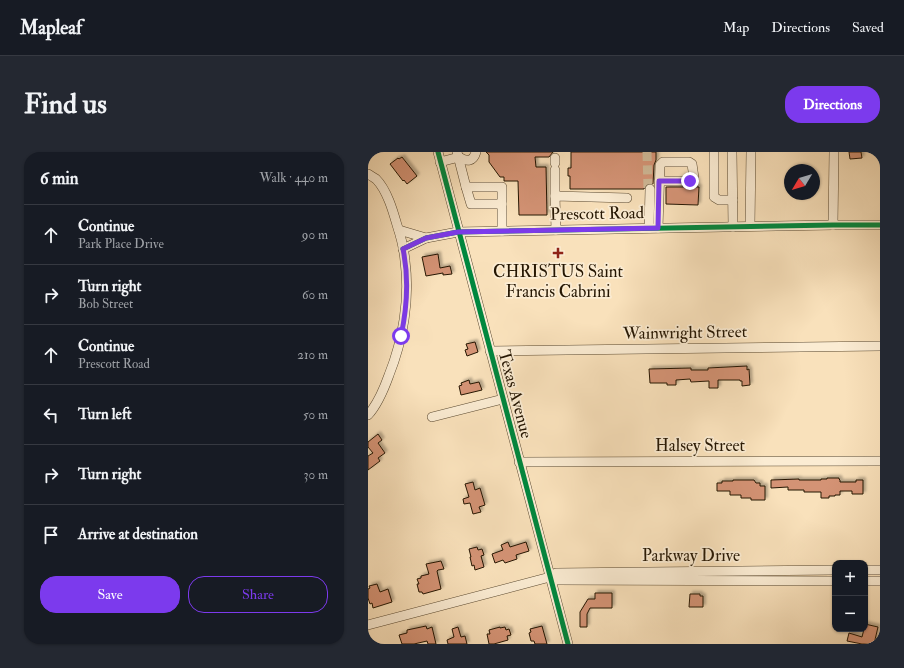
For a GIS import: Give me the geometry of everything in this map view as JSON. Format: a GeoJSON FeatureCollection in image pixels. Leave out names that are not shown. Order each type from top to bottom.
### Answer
{"type":"FeatureCollection","features":[{"type":"Feature","properties":{"kind":"street"},"geometry":{"type":"LineString","coordinates":[[441,155],[458,155],[465,160],[471,160],[476,152]]}},
{"type":"Feature","properties":{"kind":"street"},"geometry":{"type":"LineString","coordinates":[[714,152],[714,197],[719,200],[733,200]]}},
{"type":"Feature","properties":{"kind":"street"},"geometry":{"type":"LineString","coordinates":[[732,152],[733,227]]}},
{"type":"Feature","properties":{"kind":"street"},"geometry":{"type":"LineString","coordinates":[[750,226],[751,152]]}},
{"type":"Feature","properties":{"kind":"street"},"geometry":{"type":"LineString","coordinates":[[833,225],[834,152]]}},
{"type":"Feature","properties":{"kind":"street","name":"Texas Avenue"},"geometry":{"type":"LineString","coordinates":[[441,155],[458,232],[568,644]]}},
{"type":"Feature","properties":{"kind":"street"},"geometry":{"type":"LineString","coordinates":[[458,155],[471,204],[502,204]]}},
{"type":"Feature","properties":{"kind":"street"},"geometry":{"type":"LineString","coordinates":[[555,159],[556,230]]}},
{"type":"Feature","properties":{"kind":"street"},"geometry":{"type":"LineString","coordinates":[[368,174],[376,179],[384,190],[394,214],[403,249],[406,290],[404,322],[395,360],[385,386],[376,404],[368,415]]}},
{"type":"Feature","properties":{"kind":"street"},"geometry":{"type":"LineString","coordinates":[[654,228],[659,181]]}},
{"type":"Feature","properties":{"kind":"street"},"geometry":{"type":"LineString","coordinates":[[466,187],[502,187],[502,231]]}},
{"type":"Feature","properties":{"kind":"street"},"geometry":{"type":"LineString","coordinates":[[649,190],[654,228]]}},
{"type":"Feature","properties":{"kind":"street"},"geometry":{"type":"LineString","coordinates":[[555,196],[627,198]]}},
{"type":"Feature","properties":{"kind":"street","name":"Prescott Road"},"geometry":{"type":"LineString","coordinates":[[426,238],[458,232],[880,225]]}},
{"type":"Feature","properties":{"kind":"street"},"geometry":{"type":"LineString","coordinates":[[399,230],[426,238]]}},
{"type":"Feature","properties":{"kind":"street"},"geometry":{"type":"LineString","coordinates":[[403,249],[426,238]]}},
{"type":"Feature","properties":{"kind":"street","name":"Wainwright Street"},"geometry":{"type":"LineString","coordinates":[[490,351],[880,346]]}},
{"type":"Feature","properties":{"kind":"street"},"geometry":{"type":"LineString","coordinates":[[432,418],[502,399]]}},
{"type":"Feature","properties":{"kind":"street","name":"Halsey Street"},"geometry":{"type":"LineString","coordinates":[[519,462],[880,461]]}},
{"type":"Feature","properties":{"kind":"street","name":"Parkway Drive"},"geometry":{"type":"LineString","coordinates":[[368,625],[550,577],[556,572],[832,570]]}},
{"type":"Feature","properties":{"kind":"street"},"geometry":{"type":"LineString","coordinates":[[868,570],[880,570]]}},
{"type":"Feature","properties":{"kind":"street","name":"Parkway Drive"},"geometry":{"type":"LineString","coordinates":[[550,577],[557,580],[832,581]]}},
{"type":"Feature","properties":{"kind":"street"},"geometry":{"type":"LineString","coordinates":[[868,581],[880,581]]}},
{"type":"Feature","properties":{"kind":"building"},"geometry":{"type":"Polygon","coordinates":[[[486,152],[553,152],[549,157],[535,157],[536,167],[546,167],[547,215],[519,215],[518,181],[504,181],[504,177],[500,177],[489,162],[489,155],[486,152]]]}},
{"type":"Feature","properties":{"kind":"building"},"geometry":{"type":"Polygon","coordinates":[[[571,152],[656,152],[653,184],[648,184],[644,189],[570,189],[570,176],[568,176],[568,168],[571,168],[571,152]]]}},
{"type":"Feature","properties":{"kind":"building"},"geometry":{"type":"Polygon","coordinates":[[[849,152],[861,152],[862,158],[850,159],[849,152]]]}},
{"type":"Feature","properties":{"kind":"building"},"geometry":{"type":"Polygon","coordinates":[[[402,157],[417,176],[407,184],[390,164],[402,157]]]}},
{"type":"Feature","properties":{"kind":"building"},"geometry":{"type":"Polygon","coordinates":[[[666,187],[699,187],[698,205],[666,204],[666,187]]]}},
{"type":"Feature","properties":{"kind":"building"},"geometry":{"type":"Polygon","coordinates":[[[438,254],[440,268],[450,266],[452,274],[443,275],[443,273],[426,276],[422,257],[438,254]]]}},
{"type":"Feature","properties":{"kind":"building"},"geometry":{"type":"Polygon","coordinates":[[[475,342],[478,352],[467,356],[465,350],[468,349],[466,344],[475,342]]]}},
{"type":"Feature","properties":{"kind":"building"},"geometry":{"type":"Polygon","coordinates":[[[747,366],[747,370],[749,369],[750,385],[742,386],[742,381],[740,380],[718,380],[718,388],[709,388],[709,381],[691,382],[690,379],[676,380],[676,385],[667,385],[667,383],[650,383],[649,369],[691,368],[691,370],[708,370],[708,368],[747,366]]]}},
{"type":"Feature","properties":{"kind":"building"},"geometry":{"type":"Polygon","coordinates":[[[469,380],[470,384],[479,382],[482,390],[461,395],[459,386],[462,385],[461,383],[469,380]]]}},
{"type":"Feature","properties":{"kind":"building"},"geometry":{"type":"Polygon","coordinates":[[[378,434],[382,440],[378,443],[385,453],[378,458],[380,461],[368,470],[368,456],[373,453],[368,447],[368,442],[378,434]]]}},
{"type":"Feature","properties":{"kind":"building"},"geometry":{"type":"Polygon","coordinates":[[[827,478],[839,478],[840,482],[856,482],[856,480],[863,480],[863,494],[852,494],[852,491],[840,491],[840,495],[829,496],[829,498],[821,498],[821,492],[788,490],[788,487],[771,488],[771,480],[821,480],[827,478]]]}},
{"type":"Feature","properties":{"kind":"building"},"geometry":{"type":"Polygon","coordinates":[[[733,480],[754,480],[756,483],[760,483],[760,486],[765,486],[765,500],[751,500],[751,498],[741,498],[741,495],[730,495],[730,491],[717,491],[717,483],[733,480]]]}},
{"type":"Feature","properties":{"kind":"building"},"geometry":{"type":"Polygon","coordinates":[[[473,482],[475,490],[480,488],[485,505],[479,507],[481,512],[473,514],[470,503],[464,504],[463,499],[469,497],[465,484],[473,482]]]}},
{"type":"Feature","properties":{"kind":"building"},"geometry":{"type":"Polygon","coordinates":[[[508,542],[510,547],[526,542],[529,551],[516,555],[517,559],[505,563],[503,560],[495,563],[492,554],[503,550],[501,545],[508,542]]]}},
{"type":"Feature","properties":{"kind":"building"},"geometry":{"type":"Polygon","coordinates":[[[477,547],[478,550],[482,549],[484,555],[481,556],[484,567],[475,570],[474,565],[472,566],[469,549],[477,547]]]}},
{"type":"Feature","properties":{"kind":"building"},"geometry":{"type":"Polygon","coordinates":[[[441,561],[444,569],[437,571],[441,589],[423,594],[422,592],[419,592],[417,584],[419,584],[417,579],[421,578],[421,576],[429,574],[426,564],[441,561]]]}},
{"type":"Feature","properties":{"kind":"building"},"geometry":{"type":"Polygon","coordinates":[[[377,584],[380,592],[388,589],[392,602],[373,608],[372,603],[370,604],[368,598],[368,589],[370,588],[369,586],[377,584]]]}},
{"type":"Feature","properties":{"kind":"building"},"geometry":{"type":"Polygon","coordinates":[[[595,593],[612,593],[612,608],[590,608],[587,614],[587,627],[580,627],[580,612],[588,599],[595,599],[595,593]]]}},
{"type":"Feature","properties":{"kind":"building"},"geometry":{"type":"Polygon","coordinates":[[[690,594],[700,594],[700,596],[703,596],[703,607],[689,607],[690,594]]]}},
{"type":"Feature","properties":{"kind":"building"},"geometry":{"type":"Polygon","coordinates":[[[868,625],[878,627],[874,644],[862,644],[847,641],[849,633],[862,637],[863,632],[868,632],[868,625]]]}},
{"type":"Feature","properties":{"kind":"building"},"geometry":{"type":"Polygon","coordinates":[[[426,626],[427,629],[432,627],[436,644],[428,644],[427,641],[414,644],[402,644],[399,635],[407,633],[407,630],[426,626]]]}},
{"type":"Feature","properties":{"kind":"building"},"geometry":{"type":"Polygon","coordinates":[[[542,626],[547,644],[535,644],[534,641],[531,641],[529,633],[531,632],[530,629],[542,626]]]}},
{"type":"Feature","properties":{"kind":"building"},"geometry":{"type":"Polygon","coordinates":[[[458,627],[461,637],[465,636],[467,644],[448,644],[447,640],[454,637],[452,629],[458,627]]]}},
{"type":"Feature","properties":{"kind":"building"},"geometry":{"type":"Polygon","coordinates":[[[505,627],[506,630],[509,629],[511,635],[507,636],[508,640],[489,644],[487,634],[490,634],[489,630],[505,627]]]}},
{"type":"Feature","properties":{"kind":"tunnel"},"geometry":{"type":"LineString","coordinates":[[647,152],[648,189]]}},
{"type":"Feature","properties":{"kind":"cycle path"},"geometry":{"type":"LineString","coordinates":[[438,152],[568,644]]}},
{"type":"Feature","properties":{"kind":"cycle path"},"geometry":{"type":"LineString","coordinates":[[403,249],[426,238],[458,232],[880,225]]}},
{"type":"Feature","properties":{"kind":"place","name":"CHRISTUS Saint Francis Cabrini"},"geometry":{"type":"Point","coordinates":[558,253]}},
{"type":"Feature","properties":{"kind":"route"},"geometry":{"type":"LineString","coordinates":[[401,336],[404,322],[406,290],[403,249],[426,238],[458,232],[658,228],[659,181],[690,181]]}}]}
